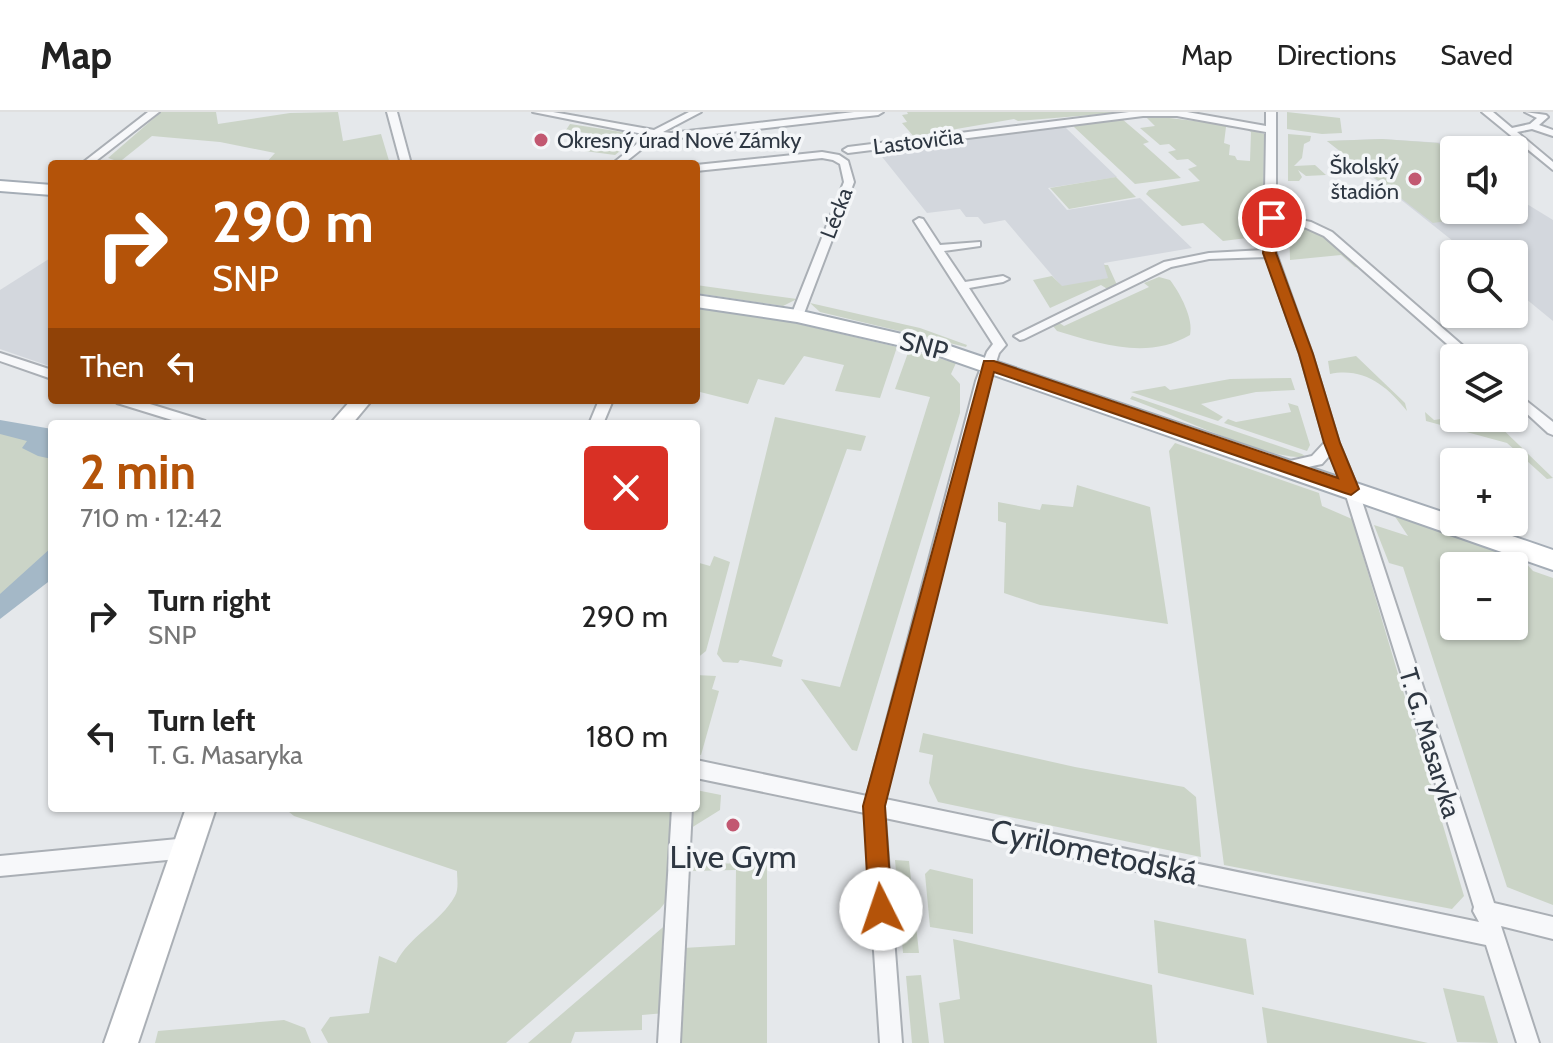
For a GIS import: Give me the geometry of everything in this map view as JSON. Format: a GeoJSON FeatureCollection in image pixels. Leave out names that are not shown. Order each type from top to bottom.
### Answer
{"type":"FeatureCollection","features":[{"type":"Feature","properties":{"kind":"main road"},"geometry":{"type":"LineString","coordinates":[[0,186],[48,190]]}},
{"type":"Feature","properties":{"kind":"main road","name":"SNP"},"geometry":{"type":"LineString","coordinates":[[700,302],[797,316],[934,347],[1553,560]]}},
{"type":"Feature","properties":{"kind":"street"},"geometry":{"type":"LineString","coordinates":[[91,160],[154,112]]}},
{"type":"Feature","properties":{"kind":"street"},"geometry":{"type":"LineString","coordinates":[[392,112],[405,160]]}},
{"type":"Feature","properties":{"kind":"street"},"geometry":{"type":"LineString","coordinates":[[538,112],[683,135],[878,112]]}},
{"type":"Feature","properties":{"kind":"street"},"geometry":{"type":"LineString","coordinates":[[622,160],[656,133],[696,112]]}},
{"type":"Feature","properties":{"kind":"street","name":"Lastovičia"},"geometry":{"type":"LineString","coordinates":[[848,150],[1162,112],[1272,130]]}},
{"type":"Feature","properties":{"kind":"street","name":"T. G. Masaryka"},"geometry":{"type":"LineString","coordinates":[[1271,112],[1270,253],[1306,354],[1332,443],[1351,489],[1483,911],[1528,1043]]}},
{"type":"Feature","properties":{"kind":"street"},"geometry":{"type":"LineString","coordinates":[[1487,112],[1553,167]]}},
{"type":"Feature","properties":{"kind":"street"},"geometry":{"type":"LineString","coordinates":[[1530,112],[1548,114]]}},
{"type":"Feature","properties":{"kind":"street"},"geometry":{"type":"LineString","coordinates":[[1510,131],[1533,126],[1548,114]]}},
{"type":"Feature","properties":{"kind":"street"},"geometry":{"type":"LineString","coordinates":[[1533,126],[1553,133]]}},
{"type":"Feature","properties":{"kind":"street","name":"Lécka"},"geometry":{"type":"LineString","coordinates":[[700,168],[822,155],[836,157],[845,163],[849,182],[797,316]]}},
{"type":"Feature","properties":{"kind":"street"},"geometry":{"type":"LineString","coordinates":[[1272,218],[1307,224],[1328,234],[1455,344]]}},
{"type":"Feature","properties":{"kind":"street"},"geometry":{"type":"LineString","coordinates":[[891,1043],[874,806],[973,455],[975,412],[993,352],[1000,345],[919,221]]}},
{"type":"Feature","properties":{"kind":"street"},"geometry":{"type":"LineString","coordinates":[[936,249],[976,244]]}},
{"type":"Feature","properties":{"kind":"street"},"geometry":{"type":"LineString","coordinates":[[1020,336],[1168,264],[1209,256],[1270,253]]}},
{"type":"Feature","properties":{"kind":"street"},"geometry":{"type":"LineString","coordinates":[[961,286],[1003,279]]}},
{"type":"Feature","properties":{"kind":"street"},"geometry":{"type":"LineString","coordinates":[[0,357],[48,374]]}},
{"type":"Feature","properties":{"kind":"street"},"geometry":{"type":"LineString","coordinates":[[150,404],[190,420]]}},
{"type":"Feature","properties":{"kind":"street"},"geometry":{"type":"LineString","coordinates":[[344,420],[358,404]]}},
{"type":"Feature","properties":{"kind":"street"},"geometry":{"type":"LineString","coordinates":[[1528,408],[1553,430]]}},
{"type":"Feature","properties":{"kind":"street"},"geometry":{"type":"LineString","coordinates":[[975,412],[992,415]]}},
{"type":"Feature","properties":{"kind":"street"},"geometry":{"type":"LineString","coordinates":[[1286,467],[1317,460],[1332,443]]}},
{"type":"Feature","properties":{"kind":"street","name":"Cyrilometodská"},"geometry":{"type":"LineString","coordinates":[[700,770],[1491,935]]}},
{"type":"Feature","properties":{"kind":"street"},"geometry":{"type":"LineString","coordinates":[[121,1043],[200,812]]}},
{"type":"Feature","properties":{"kind":"street"},"geometry":{"type":"LineString","coordinates":[[669,1043],[682,812]]}},
{"type":"Feature","properties":{"kind":"street"},"geometry":{"type":"LineString","coordinates":[[0,866],[188,848]]}},
{"type":"Feature","properties":{"kind":"street"},"geometry":{"type":"LineString","coordinates":[[1483,911],[1553,928]]}},
{"type":"Feature","properties":{"kind":"shaded area"},"geometry":{"type":"Polygon","coordinates":[[[161,112],[216,112],[218,124],[290,113],[338,112],[343,141],[381,134],[389,160],[269,160],[275,153],[220,142],[152,136],[122,160],[108,158],[161,112]]]}},
{"type":"Feature","properties":{"kind":"shaded area"},"geometry":{"type":"Polygon","coordinates":[[[907,112],[1127,112],[1014,119],[915,138],[902,123],[907,122],[902,115],[907,112]]]}},
{"type":"Feature","properties":{"kind":"shaded area"},"geometry":{"type":"Polygon","coordinates":[[[1287,112],[1340,118],[1342,133],[1322,134],[1287,129],[1287,112]]]}},
{"type":"Feature","properties":{"kind":"shaded area"},"geometry":{"type":"Polygon","coordinates":[[[1144,115],[1229,125],[1233,128],[1226,127],[1224,143],[1230,145],[1229,155],[1237,160],[1250,161],[1251,132],[1244,128],[1264,134],[1263,239],[1223,241],[1203,223],[1182,226],[1146,194],[1149,190],[1200,181],[1188,169],[1197,166],[1188,159],[1177,160],[1168,152],[1176,150],[1169,144],[1160,145],[1140,128],[1155,126],[1144,115]]]}},
{"type":"Feature","properties":{"kind":"shaded area"},"geometry":{"type":"Polygon","coordinates":[[[1114,117],[1122,119],[1149,142],[1143,144],[1181,178],[1135,184],[1074,127],[1077,122],[1114,117]]]}},
{"type":"Feature","properties":{"kind":"shaded area"},"geometry":{"type":"Polygon","coordinates":[[[570,124],[639,136],[615,155],[577,150],[593,134],[566,130],[570,124]]]}},
{"type":"Feature","properties":{"kind":"shaded area"},"geometry":{"type":"Polygon","coordinates":[[[1058,125],[1066,128],[1117,177],[1048,188],[1067,210],[1140,198],[1192,248],[1104,263],[1109,278],[1062,287],[1005,220],[984,224],[978,217],[966,217],[960,209],[927,213],[879,153],[864,151],[1058,125]]]}},
{"type":"Feature","properties":{"kind":"shaded area"},"geometry":{"type":"Polygon","coordinates":[[[1288,134],[1311,136],[1310,141],[1304,144],[1302,158],[1294,166],[1315,165],[1326,175],[1306,176],[1298,170],[1302,177],[1299,181],[1288,181],[1288,134]]]}},
{"type":"Feature","properties":{"kind":"shaded area"},"geometry":{"type":"Polygon","coordinates":[[[1381,139],[1440,143],[1440,224],[1528,224],[1528,205],[1553,220],[1553,321],[1528,300],[1528,240],[1452,240],[1327,141],[1381,139]]]}},
{"type":"Feature","properties":{"kind":"shaded area","name":"Školský štadión"},"geometry":{"type":"Polygon","coordinates":[[[1382,139],[1438,143],[1440,222],[1433,223],[1327,141],[1382,139]]]}},
{"type":"Feature","properties":{"kind":"shaded area"},"geometry":{"type":"Polygon","coordinates":[[[1116,177],[1136,197],[1069,209],[1050,188],[1116,177]]]}},
{"type":"Feature","properties":{"kind":"shaded area"},"geometry":{"type":"Polygon","coordinates":[[[1289,225],[1321,233],[1365,269],[1355,267],[1341,255],[1290,260],[1289,225]]]}},
{"type":"Feature","properties":{"kind":"shaded area"},"geometry":{"type":"Polygon","coordinates":[[[48,260],[48,366],[0,349],[0,290],[48,260]]]}},
{"type":"Feature","properties":{"kind":"shaded area"},"geometry":{"type":"Polygon","coordinates":[[[1104,265],[1108,265],[1117,285],[1109,290],[1101,285],[1050,308],[1033,280],[1052,276],[1062,286],[1108,278],[1104,265]]]}},
{"type":"Feature","properties":{"kind":"shaded area"},"geometry":{"type":"Polygon","coordinates":[[[1159,277],[1170,280],[1174,285],[1190,321],[1190,335],[1174,343],[1141,348],[1107,345],[1057,331],[1053,326],[1058,322],[1064,326],[1149,287],[1144,283],[1159,277]]]}},
{"type":"Feature","properties":{"kind":"shaded area"},"geometry":{"type":"Polygon","coordinates":[[[700,286],[797,299],[783,306],[700,294],[700,286]]]}},
{"type":"Feature","properties":{"kind":"shaded area"},"geometry":{"type":"Polygon","coordinates":[[[810,303],[920,328],[967,345],[820,312],[810,303]]]}},
{"type":"Feature","properties":{"kind":"shaded area"},"geometry":{"type":"Polygon","coordinates":[[[700,309],[795,323],[897,347],[880,398],[835,391],[844,365],[804,356],[784,385],[758,379],[748,404],[700,392],[700,309]]]}},
{"type":"Feature","properties":{"kind":"shaded area"},"geometry":{"type":"Polygon","coordinates":[[[909,350],[956,363],[951,374],[960,384],[960,413],[857,751],[852,750],[801,679],[840,687],[930,397],[895,389],[909,350]]]}},
{"type":"Feature","properties":{"kind":"shaded area"},"geometry":{"type":"Polygon","coordinates":[[[1356,356],[1405,403],[1407,411],[1374,380],[1354,373],[1330,374],[1328,361],[1356,356]]]}},
{"type":"Feature","properties":{"kind":"shaded area"},"geometry":{"type":"Polygon","coordinates":[[[1291,378],[1295,390],[1256,392],[1201,404],[1223,417],[1218,421],[1131,392],[1165,386],[1170,390],[1230,379],[1291,378]]]}},
{"type":"Feature","properties":{"kind":"shaded area"},"geometry":{"type":"Polygon","coordinates":[[[1132,396],[1306,457],[1268,452],[1244,444],[1130,399],[1132,396]]]}},
{"type":"Feature","properties":{"kind":"shaded area"},"geometry":{"type":"Polygon","coordinates":[[[1288,403],[1298,406],[1310,445],[1307,451],[1224,423],[1228,419],[1236,422],[1291,412],[1288,403]]]}},
{"type":"Feature","properties":{"kind":"shaded area"},"geometry":{"type":"Polygon","coordinates":[[[1425,412],[1434,420],[1440,419],[1440,425],[1426,421],[1425,412]]]}},
{"type":"Feature","properties":{"kind":"shaded area"},"geometry":{"type":"Polygon","coordinates":[[[775,417],[866,436],[861,451],[847,449],[772,656],[783,660],[781,667],[740,660],[738,663],[723,662],[717,654],[775,417]]]}},
{"type":"Feature","properties":{"kind":"shaded area"},"geometry":{"type":"Polygon","coordinates":[[[0,432],[48,442],[48,555],[0,603],[0,432]]]}},
{"type":"Feature","properties":{"kind":"shaded area"},"geometry":{"type":"Polygon","coordinates":[[[1466,432],[1505,432],[1522,448],[1513,448],[1507,443],[1466,432]]]}},
{"type":"Feature","properties":{"kind":"shaded area"},"geometry":{"type":"Polygon","coordinates":[[[1175,443],[1319,493],[1322,506],[1352,519],[1464,896],[1452,909],[1224,865],[1169,451],[1175,443]]]}},
{"type":"Feature","properties":{"kind":"shaded area"},"geometry":{"type":"Polygon","coordinates":[[[1528,454],[1553,478],[1547,479],[1528,462],[1528,454]]]}},
{"type":"Feature","properties":{"kind":"shaded area"},"geometry":{"type":"Polygon","coordinates":[[[1077,485],[1150,507],[1168,624],[1040,605],[1004,593],[1006,523],[998,521],[998,502],[1040,510],[1042,504],[1073,507],[1077,485]]]}},
{"type":"Feature","properties":{"kind":"shaded area"},"geometry":{"type":"Polygon","coordinates":[[[1394,515],[1440,531],[1440,536],[1454,536],[1500,552],[1440,552],[1440,640],[1528,640],[1528,566],[1533,571],[1553,578],[1553,905],[1507,887],[1403,567],[1389,563],[1374,525],[1408,536],[1394,515]]]}},
{"type":"Feature","properties":{"kind":"shaded area"},"geometry":{"type":"Polygon","coordinates":[[[714,556],[730,562],[706,651],[700,656],[700,563],[710,566],[714,556]]]}},
{"type":"Feature","properties":{"kind":"shaded area"},"geometry":{"type":"Polygon","coordinates":[[[700,675],[716,676],[712,689],[719,691],[701,755],[700,675]]]}},
{"type":"Feature","properties":{"kind":"shaded area"},"geometry":{"type":"Polygon","coordinates":[[[923,733],[1075,767],[1184,787],[1196,797],[1201,857],[938,802],[929,783],[933,755],[919,752],[923,733]]]}},
{"type":"Feature","properties":{"kind":"shaded area"},"geometry":{"type":"Polygon","coordinates":[[[700,791],[721,795],[720,810],[691,828],[693,812],[700,812],[700,791]]]}},
{"type":"Feature","properties":{"kind":"shaded area"},"geometry":{"type":"Polygon","coordinates":[[[289,812],[675,812],[671,895],[660,909],[506,1043],[328,1043],[321,1030],[330,1017],[369,1013],[379,956],[396,963],[409,945],[449,906],[456,893],[457,871],[289,812]]]}},
{"type":"Feature","properties":{"kind":"shaded area"},"geometry":{"type":"Polygon","coordinates":[[[895,860],[909,861],[919,953],[903,953],[895,860]]]}},
{"type":"Feature","properties":{"kind":"shaded area"},"geometry":{"type":"Polygon","coordinates":[[[767,863],[767,1043],[678,1043],[683,948],[735,945],[736,870],[688,871],[692,864],[767,863]]]}},
{"type":"Feature","properties":{"kind":"shaded area"},"geometry":{"type":"Polygon","coordinates":[[[930,869],[973,879],[973,934],[930,927],[925,874],[930,869]]]}},
{"type":"Feature","properties":{"kind":"shaded area"},"geometry":{"type":"Polygon","coordinates":[[[1154,920],[1246,939],[1254,995],[1158,973],[1154,920]]]}},
{"type":"Feature","properties":{"kind":"shaded area"},"geometry":{"type":"Polygon","coordinates":[[[669,922],[665,1013],[642,1015],[642,1030],[575,1032],[571,1043],[528,1043],[669,922]]]}},
{"type":"Feature","properties":{"kind":"shaded area"},"geometry":{"type":"Polygon","coordinates":[[[953,939],[1152,985],[1157,1043],[944,1043],[939,1003],[960,999],[953,939]]]}},
{"type":"Feature","properties":{"kind":"shaded area"},"geometry":{"type":"Polygon","coordinates":[[[921,975],[929,1043],[912,1043],[906,976],[921,975]]]}},
{"type":"Feature","properties":{"kind":"shaded area"},"geometry":{"type":"Polygon","coordinates":[[[1443,988],[1484,996],[1498,1043],[1457,1042],[1443,988]]]}},
{"type":"Feature","properties":{"kind":"shaded area"},"geometry":{"type":"Polygon","coordinates":[[[1262,1007],[1428,1043],[1267,1043],[1262,1007]]]}},
{"type":"Feature","properties":{"kind":"shaded area"},"geometry":{"type":"Polygon","coordinates":[[[284,1020],[305,1028],[311,1043],[155,1043],[158,1031],[284,1020]]]}},
{"type":"Feature","properties":{"kind":"water"},"geometry":{"type":"Polygon","coordinates":[[[0,420],[48,428],[48,458],[22,448],[27,441],[0,434],[0,420]]]}},
{"type":"Feature","properties":{"kind":"water"},"geometry":{"type":"Polygon","coordinates":[[[48,551],[48,582],[0,619],[0,594],[48,551]]]}},
{"type":"Feature","properties":{"kind":"place","name":"Okresný úrad Nové Zámky"},"geometry":{"type":"Point","coordinates":[541,140]}},
{"type":"Feature","properties":{"kind":"place","name":"Školský štadión"},"geometry":{"type":"Point","coordinates":[1415,179]}},
{"type":"Feature","properties":{"kind":"place","name":"Live Gym"},"geometry":{"type":"Point","coordinates":[733,825]}},
{"type":"Feature","properties":{"kind":"route"},"geometry":{"type":"LineString","coordinates":[[881,909],[874,806],[989,365],[1351,489],[1332,443],[1306,354],[1270,253],[1272,218]]}}]}
